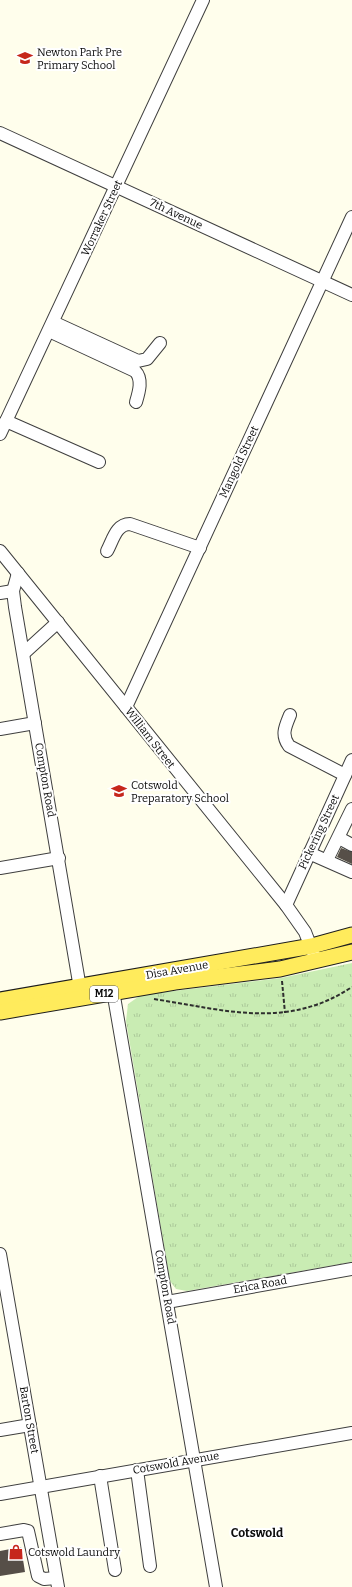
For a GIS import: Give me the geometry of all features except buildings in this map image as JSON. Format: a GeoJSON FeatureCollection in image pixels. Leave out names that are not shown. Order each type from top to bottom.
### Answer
{"type":"FeatureCollection","features":[{"type":"Feature","properties":{"kind":"main road","name":"Disa Avenue"},"geometry":{"type":"LineString","coordinates":[[0,1000],[81,992],[113,987],[312,946],[352,935]]}},
{"type":"Feature","properties":{"kind":"main road","name":"Disa Avenue"},"geometry":{"type":"LineString","coordinates":[[113,987],[175,982],[280,969],[316,962],[352,952]]}},
{"type":"Feature","properties":{"kind":"main road","name":"Disa Avenue"},"geometry":{"type":"LineString","coordinates":[[0,1012],[81,992]]}},
{"type":"Feature","properties":{"kind":"street","name":"Worraker Street"},"geometry":{"type":"LineString","coordinates":[[0,434],[117,187],[203,0]]}},
{"type":"Feature","properties":{"kind":"street","name":"7th Avenue"},"geometry":{"type":"LineString","coordinates":[[0,133],[352,295]]}},
{"type":"Feature","properties":{"kind":"street","name":"Mangold Street"},"geometry":{"type":"LineString","coordinates":[[126,707],[352,217]]}},
{"type":"Feature","properties":{"kind":"street"},"geometry":{"type":"LineString","coordinates":[[51,327],[138,361],[147,359],[160,343]]}},
{"type":"Feature","properties":{"kind":"street"},"geometry":{"type":"LineString","coordinates":[[51,327],[134,371],[138,375],[140,381],[136,402]]}},
{"type":"Feature","properties":{"kind":"street"},"geometry":{"type":"LineString","coordinates":[[6,421],[99,462]]}},
{"type":"Feature","properties":{"kind":"street"},"geometry":{"type":"LineString","coordinates":[[107,551],[119,526],[124,524],[130,524],[200,548]]}},
{"type":"Feature","properties":{"kind":"street","name":"William Street"},"geometry":{"type":"LineString","coordinates":[[0,550],[286,905],[305,932],[312,946],[316,962]]}},
{"type":"Feature","properties":{"kind":"street","name":"Compton Road"},"geometry":{"type":"LineString","coordinates":[[18,574],[14,591],[81,992]]}},
{"type":"Feature","properties":{"kind":"street"},"geometry":{"type":"LineString","coordinates":[[0,593],[14,591]]}},
{"type":"Feature","properties":{"kind":"street"},"geometry":{"type":"LineString","coordinates":[[24,653],[58,622]]}},
{"type":"Feature","properties":{"kind":"street"},"geometry":{"type":"LineString","coordinates":[[290,715],[284,729],[284,738],[289,746],[345,775]]}},
{"type":"Feature","properties":{"kind":"street"},"geometry":{"type":"LineString","coordinates":[[0,729],[35,722]]}},
{"type":"Feature","properties":{"kind":"street","name":"Pickering Street"},"geometry":{"type":"LineString","coordinates":[[286,905],[352,760]]}},
{"type":"Feature","properties":{"kind":"street"},"geometry":{"type":"LineString","coordinates":[[327,860],[352,809]]}},
{"type":"Feature","properties":{"kind":"street"},"geometry":{"type":"LineString","coordinates":[[339,838],[352,845]]}},
{"type":"Feature","properties":{"kind":"street"},"geometry":{"type":"LineString","coordinates":[[309,853],[352,872]]}},
{"type":"Feature","properties":{"kind":"street"},"geometry":{"type":"LineString","coordinates":[[0,868],[59,858]]}},
{"type":"Feature","properties":{"kind":"street","name":"Compton Road"},"geometry":{"type":"LineString","coordinates":[[113,987],[216,1587]]}},
{"type":"Feature","properties":{"kind":"street","name":"Barton Street"},"geometry":{"type":"LineString","coordinates":[[0,1254],[57,1582]]}},
{"type":"Feature","properties":{"kind":"street","name":"Erica Road"},"geometry":{"type":"LineString","coordinates":[[167,1302],[352,1269]]}},
{"type":"Feature","properties":{"kind":"street"},"geometry":{"type":"LineString","coordinates":[[0,1430],[30,1425]]}},
{"type":"Feature","properties":{"kind":"street","name":"Cotswold Avenue"},"geometry":{"type":"LineString","coordinates":[[0,1494],[352,1433]]}},
{"type":"Feature","properties":{"kind":"street"},"geometry":{"type":"LineString","coordinates":[[136,1470],[150,1566]]}},
{"type":"Feature","properties":{"kind":"street"},"geometry":{"type":"LineString","coordinates":[[100,1476],[115,1570]]}},
{"type":"Feature","properties":{"kind":"street"},"geometry":{"type":"LineString","coordinates":[[0,1534],[24,1530],[28,1531],[38,1576],[57,1582]]}},
{"type":"Feature","properties":{"kind":"path"},"geometry":{"type":"LineString","coordinates":[[281,978],[285,1013]]}},
{"type":"Feature","properties":{"kind":"path"},"geometry":{"type":"LineString","coordinates":[[152,999],[243,1013],[285,1013],[325,1002],[352,986]]}},
{"type":"Feature","properties":{"kind":"green space"},"geometry":{"type":"Polygon","coordinates":[[[352,963],[352,1262],[187,1291],[176,1289],[170,1281],[126,1021],[128,1004],[141,995],[281,978],[352,963]]]}},
{"type":"Feature","properties":{"kind":"place","name":"Newton Park Pre Primary School"},"geometry":{"type":"Point","coordinates":[25,58]}},
{"type":"Feature","properties":{"kind":"place","name":"Cotswold Preparatory School"},"geometry":{"type":"Point","coordinates":[119,791]}},
{"type":"Feature","properties":{"kind":"place","name":"Cotswold Laundry"},"geometry":{"type":"Point","coordinates":[16,1552]}},
{"type":"Feature","properties":{"kind":"district","name":"Cotswold"},"geometry":{"type":"Point","coordinates":[257,1533]}}]}
